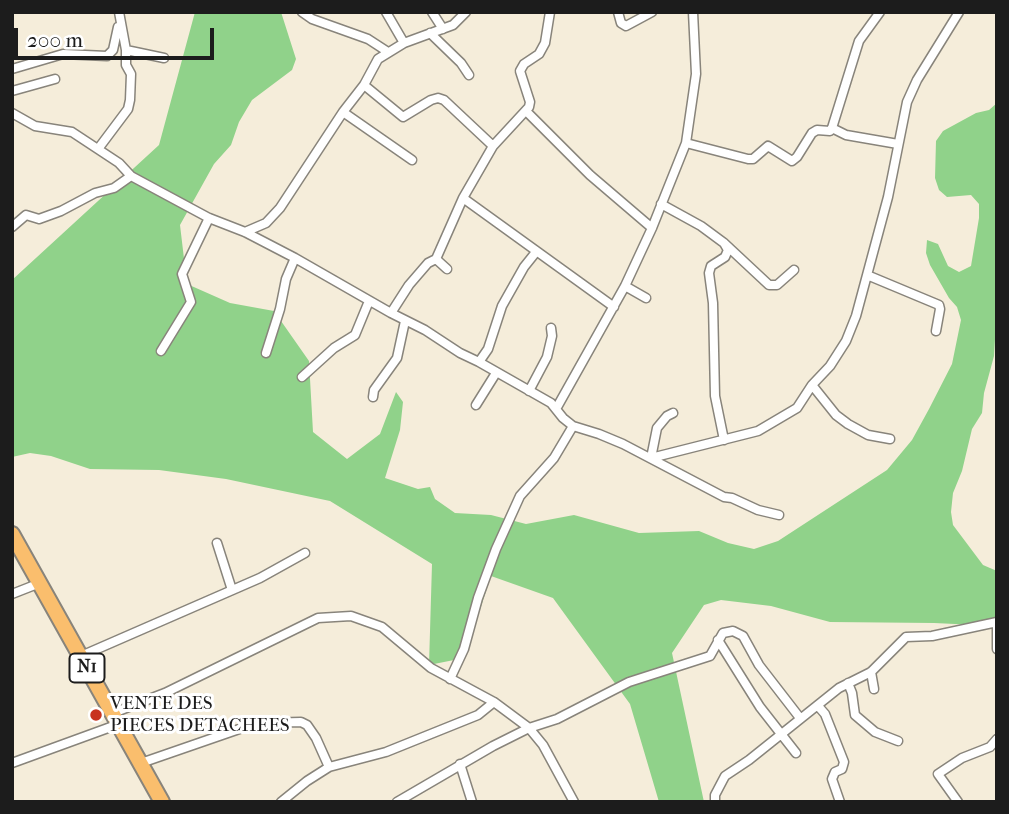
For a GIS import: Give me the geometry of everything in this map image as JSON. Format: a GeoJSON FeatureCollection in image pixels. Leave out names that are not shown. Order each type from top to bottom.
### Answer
{"type":"FeatureCollection","features":[{"type":"Feature","properties":{"kind":"highway","name":"N1"},"geometry":{"type":"LineString","coordinates":[[12,534],[162,802]]}},
{"type":"Feature","properties":{"kind":"street"},"geometry":{"type":"LineString","coordinates":[[302,12],[323,24],[368,39],[388,51]]}},
{"type":"Feature","properties":{"kind":"street"},"geometry":{"type":"LineString","coordinates":[[386,12],[404,43]]}},
{"type":"Feature","properties":{"kind":"street"},"geometry":{"type":"LineString","coordinates":[[432,12],[443,29]]}},
{"type":"Feature","properties":{"kind":"street"},"geometry":{"type":"LineString","coordinates":[[245,232],[266,223],[281,208],[343,112],[364,85],[378,59],[404,43],[443,29],[461,19],[466,12]]}},
{"type":"Feature","properties":{"kind":"street"},"geometry":{"type":"LineString","coordinates":[[391,313],[428,263],[436,259],[463,198],[492,146],[526,111],[530,102],[520,71],[524,64],[539,54],[545,43],[550,12]]}},
{"type":"Feature","properties":{"kind":"street"},"geometry":{"type":"LineString","coordinates":[[618,12],[621,23],[626,26],[652,12]]}},
{"type":"Feature","properties":{"kind":"street"},"geometry":{"type":"LineString","coordinates":[[556,409],[625,286],[686,143],[696,74],[693,12]]}},
{"type":"Feature","properties":{"kind":"street"},"geometry":{"type":"LineString","coordinates":[[832,128],[859,41],[880,12]]}},
{"type":"Feature","properties":{"kind":"street"},"geometry":{"type":"LineString","coordinates":[[651,458],[758,431],[797,408],[812,385],[830,366],[846,341],[856,316],[888,197],[907,102],[917,80],[959,12]]}},
{"type":"Feature","properties":{"kind":"street"},"geometry":{"type":"LineString","coordinates":[[97,149],[128,109],[131,74],[126,65],[126,50],[119,16]]}},
{"type":"Feature","properties":{"kind":"street"},"geometry":{"type":"LineString","coordinates":[[12,69],[63,54],[107,55],[115,44],[119,16]]}},
{"type":"Feature","properties":{"kind":"street"},"geometry":{"type":"LineString","coordinates":[[430,33],[461,63],[469,75]]}},
{"type":"Feature","properties":{"kind":"street"},"geometry":{"type":"LineString","coordinates":[[126,50],[163,58]]}},
{"type":"Feature","properties":{"kind":"street"},"geometry":{"type":"LineString","coordinates":[[12,91],[55,79]]}},
{"type":"Feature","properties":{"kind":"street"},"geometry":{"type":"LineString","coordinates":[[364,85],[403,117],[431,100],[444,100],[492,146]]}},
{"type":"Feature","properties":{"kind":"street"},"geometry":{"type":"LineString","coordinates":[[526,111],[590,174],[652,228]]}},
{"type":"Feature","properties":{"kind":"street"},"geometry":{"type":"LineString","coordinates":[[343,112],[412,160]]}},
{"type":"Feature","properties":{"kind":"street"},"geometry":{"type":"LineString","coordinates":[[12,113],[35,126],[72,132],[119,163],[131,176],[209,218],[245,232],[295,258],[425,330],[460,353],[529,391],[556,409],[573,426],[599,433],[724,497],[779,515]]}},
{"type":"Feature","properties":{"kind":"street"},"geometry":{"type":"LineString","coordinates":[[686,143],[748,159],[754,159],[768,146],[792,161],[813,133],[832,128],[846,135],[898,144]]}},
{"type":"Feature","properties":{"kind":"street"},"geometry":{"type":"LineString","coordinates":[[12,227],[26,215],[39,219],[61,211],[95,193],[114,188],[131,176]]}},
{"type":"Feature","properties":{"kind":"street"},"geometry":{"type":"LineString","coordinates":[[463,198],[614,307]]}},
{"type":"Feature","properties":{"kind":"street"},"geometry":{"type":"LineString","coordinates":[[661,204],[701,226],[724,243],[769,285],[777,285],[794,270]]}},
{"type":"Feature","properties":{"kind":"street"},"geometry":{"type":"LineString","coordinates":[[161,351],[191,302],[182,274],[209,218]]}},
{"type":"Feature","properties":{"kind":"street"},"geometry":{"type":"LineString","coordinates":[[724,243],[728,250],[725,257],[711,266],[709,273],[713,303],[715,396],[724,440]]}},
{"type":"Feature","properties":{"kind":"street"},"geometry":{"type":"LineString","coordinates":[[479,362],[488,349],[502,306],[524,267],[536,253]]}},
{"type":"Feature","properties":{"kind":"street"},"geometry":{"type":"LineString","coordinates":[[266,353],[286,279],[295,258]]}},
{"type":"Feature","properties":{"kind":"street"},"geometry":{"type":"LineString","coordinates":[[436,259],[447,270]]}},
{"type":"Feature","properties":{"kind":"street"},"geometry":{"type":"LineString","coordinates":[[867,275],[939,304],[936,331]]}},
{"type":"Feature","properties":{"kind":"street"},"geometry":{"type":"LineString","coordinates":[[625,286],[646,298]]}},
{"type":"Feature","properties":{"kind":"street"},"geometry":{"type":"LineString","coordinates":[[302,377],[334,348],[355,335],[369,301]]}},
{"type":"Feature","properties":{"kind":"street"},"geometry":{"type":"LineString","coordinates":[[373,397],[374,390],[397,358],[405,321]]}},
{"type":"Feature","properties":{"kind":"street"},"geometry":{"type":"LineString","coordinates":[[529,391],[547,358],[551,328]]}},
{"type":"Feature","properties":{"kind":"street"},"geometry":{"type":"LineString","coordinates":[[476,405],[496,373]]}},
{"type":"Feature","properties":{"kind":"street"},"geometry":{"type":"LineString","coordinates":[[812,385],[836,415],[848,424],[868,435],[890,439]]}},
{"type":"Feature","properties":{"kind":"street"},"geometry":{"type":"LineString","coordinates":[[651,458],[657,428],[673,412]]}},
{"type":"Feature","properties":{"kind":"street"},"geometry":{"type":"LineString","coordinates":[[450,679],[464,649],[485,579],[520,496],[554,457],[573,426]]}},
{"type":"Feature","properties":{"kind":"street"},"geometry":{"type":"LineString","coordinates":[[217,543],[232,590]]}},
{"type":"Feature","properties":{"kind":"street"},"geometry":{"type":"LineString","coordinates":[[81,656],[260,578],[305,553]]}},
{"type":"Feature","properties":{"kind":"street"},"geometry":{"type":"LineString","coordinates":[[12,594],[40,583]]}},
{"type":"Feature","properties":{"kind":"street"},"geometry":{"type":"LineString","coordinates":[[12,762],[116,719],[318,618],[351,616],[382,627],[431,668],[494,702],[529,728],[543,745],[575,802]]}},
{"type":"Feature","properties":{"kind":"street"},"geometry":{"type":"LineString","coordinates":[[715,802],[715,795],[725,776],[749,761],[839,688],[870,671],[906,637],[932,636],[997,625],[997,649]]}},
{"type":"Feature","properties":{"kind":"street"},"geometry":{"type":"LineString","coordinates":[[397,802],[460,764],[529,728],[556,719],[629,682],[710,656],[723,633],[733,631],[743,636],[751,646],[758,665],[800,718]]}},
{"type":"Feature","properties":{"kind":"street"},"geometry":{"type":"LineString","coordinates":[[718,640],[760,707],[796,753]]}},
{"type":"Feature","properties":{"kind":"street"},"geometry":{"type":"LineString","coordinates":[[870,671],[874,689]]}},
{"type":"Feature","properties":{"kind":"street"},"geometry":{"type":"LineString","coordinates":[[848,683],[855,715],[875,732],[898,741]]}},
{"type":"Feature","properties":{"kind":"street"},"geometry":{"type":"LineString","coordinates":[[281,802],[329,767],[397,747],[478,715],[494,702]]}},
{"type":"Feature","properties":{"kind":"street"},"geometry":{"type":"LineString","coordinates":[[818,706],[825,714],[844,762],[842,769],[835,772],[832,779],[840,802]]}},
{"type":"Feature","properties":{"kind":"street"},"geometry":{"type":"LineString","coordinates":[[141,763],[248,726],[301,722],[307,725],[316,738],[329,767]]}},
{"type":"Feature","properties":{"kind":"street"},"geometry":{"type":"LineString","coordinates":[[958,802],[938,774],[962,758],[990,747],[997,739]]}},
{"type":"Feature","properties":{"kind":"street"},"geometry":{"type":"LineString","coordinates":[[460,764],[472,802]]}},
{"type":"Feature","properties":{"kind":"green space"},"geometry":{"type":"Polygon","coordinates":[[[195,12],[281,12],[296,59],[292,70],[252,100],[239,122],[231,145],[214,164],[180,225],[187,284],[230,303],[274,311],[309,361],[313,432],[347,459],[380,434],[396,392],[403,402],[400,430],[385,478],[418,489],[430,487],[435,499],[455,513],[491,515],[526,524],[574,515],[639,533],[699,531],[728,543],[754,549],[778,541],[887,470],[912,440],[952,364],[961,320],[957,307],[930,265],[926,253],[927,240],[938,244],[948,266],[959,272],[971,266],[979,218],[979,204],[971,195],[947,197],[939,190],[935,178],[936,141],[943,131],[976,113],[989,110],[997,103],[997,306],[994,356],[984,393],[982,413],[972,429],[962,471],[953,493],[951,512],[953,525],[983,565],[997,571],[997,626],[830,622],[771,606],[721,600],[704,605],[672,653],[704,802],[659,802],[630,704],[553,598],[491,576],[464,658],[429,665],[432,564],[330,501],[226,479],[159,470],[90,469],[51,456],[30,453],[12,457],[12,280],[159,145],[195,12]]]}},
{"type":"Feature","properties":{"kind":"place","name":"VENTE DES PIECES DETACHEES"},"geometry":{"type":"Point","coordinates":[96,715]}}]}
